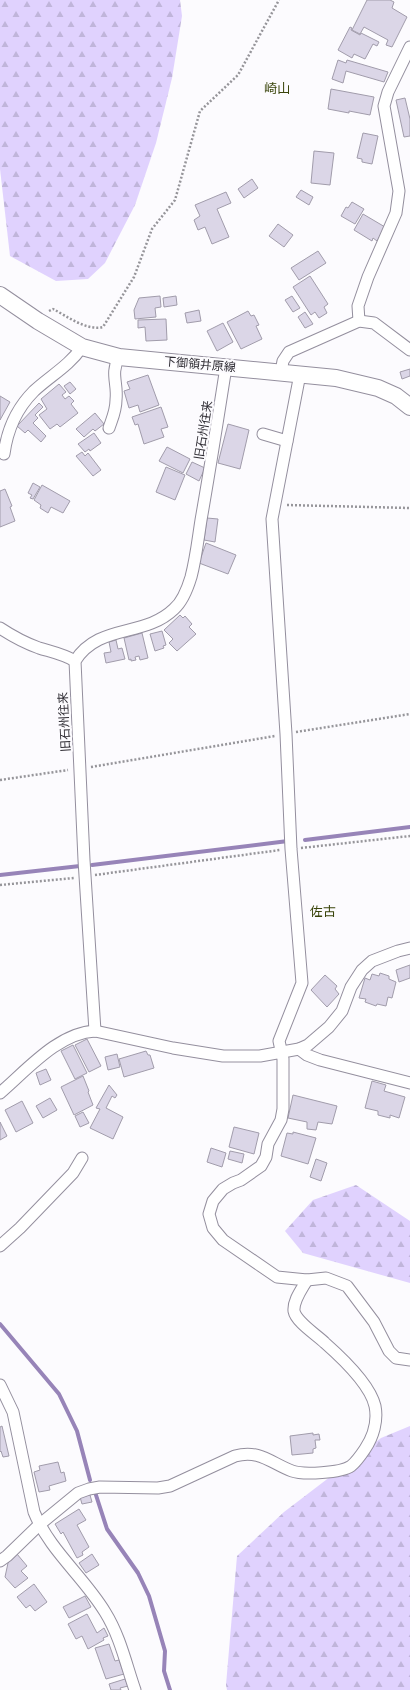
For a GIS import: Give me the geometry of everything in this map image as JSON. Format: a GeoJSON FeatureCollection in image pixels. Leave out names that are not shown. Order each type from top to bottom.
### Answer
{"type":"FeatureCollection","features":[{"type":"Feature","properties":{"kind":"main road","name":"下御領井原線"},"geometry":{"type":"LineString","coordinates":[[1,297],[82,347],[118,357],[336,378],[362,383],[396,396],[410,407]]}},
{"type":"Feature","properties":{"kind":"street"},"geometry":{"type":"LineString","coordinates":[[358,322],[358,306],[368,276],[396,213],[399,191],[384,106],[388,92],[410,47]]}},
{"type":"Feature","properties":{"kind":"street"},"geometry":{"type":"LineString","coordinates":[[281,372],[283,361],[289,352],[358,322],[374,323],[410,350]]}},
{"type":"Feature","properties":{"kind":"street"},"geometry":{"type":"LineString","coordinates":[[4,454],[6,440],[11,425],[23,404],[34,391],[74,358],[82,347]]}},
{"type":"Feature","properties":{"kind":"street"},"geometry":{"type":"LineString","coordinates":[[109,428],[115,413],[116,399],[113,367],[118,357]]}},
{"type":"Feature","properties":{"kind":"street","name":"旧石州往来"},"geometry":{"type":"LineString","coordinates":[[95,1031],[75,661],[80,652],[98,638],[150,624],[162,619],[175,608],[182,598],[191,578],[210,471],[226,367]]}},
{"type":"Feature","properties":{"kind":"street"},"geometry":{"type":"LineString","coordinates":[[300,374],[272,519],[286,734],[291,849],[302,983],[280,1041],[283,1059],[283,1108],[281,1120],[268,1144],[266,1157],[261,1166],[241,1180],[224,1189],[213,1201],[210,1214],[213,1228],[223,1240],[277,1277],[307,1280],[326,1278],[347,1286],[374,1322],[389,1351],[396,1358],[410,1360]]}},
{"type":"Feature","properties":{"kind":"street"},"geometry":{"type":"LineString","coordinates":[[263,434],[287,441]]}},
{"type":"Feature","properties":{"kind":"street"},"geometry":{"type":"LineString","coordinates":[[0,628],[38,648],[62,654],[75,661]]}},
{"type":"Feature","properties":{"kind":"street"},"geometry":{"type":"LineString","coordinates":[[0,1093],[57,1044],[72,1036],[85,1032],[95,1031],[173,1048],[223,1056],[260,1056],[281,1051],[299,1049],[308,1045],[342,1011],[351,987],[362,970],[372,961],[410,948]]}},
{"type":"Feature","properties":{"kind":"street"},"geometry":{"type":"LineString","coordinates":[[299,1049],[307,1056],[320,1060],[410,1083]]}},
{"type":"Feature","properties":{"kind":"street"},"geometry":{"type":"LineString","coordinates":[[0,1246],[20,1228],[73,1173],[82,1158]]}},
{"type":"Feature","properties":{"kind":"street"},"geometry":{"type":"LineString","coordinates":[[0,1561],[39,1525],[78,1493],[88,1489],[100,1487],[158,1488],[170,1486],[235,1456],[245,1453],[254,1454],[294,1472],[327,1472],[351,1466],[369,1443],[375,1427],[376,1414],[373,1398],[356,1374],[326,1344],[296,1318],[294,1310],[296,1301],[307,1280]]}},
{"type":"Feature","properties":{"kind":"street"},"geometry":{"type":"LineString","coordinates":[[0,1385],[13,1412],[34,1512],[39,1525],[68,1565],[90,1590],[114,1627],[135,1690]]}},
{"type":"Feature","properties":{"kind":"path"},"geometry":{"type":"LineString","coordinates":[[38,321],[53,308],[76,322],[97,329],[103,328],[134,277],[152,229],[176,200],[200,111],[238,76],[279,0]]}},
{"type":"Feature","properties":{"kind":"path"},"geometry":{"type":"LineString","coordinates":[[274,504],[410,508]]}},
{"type":"Feature","properties":{"kind":"path"},"geometry":{"type":"LineString","coordinates":[[0,780],[410,714]]}},
{"type":"Feature","properties":{"kind":"path"},"geometry":{"type":"LineString","coordinates":[[0,885],[86,876],[291,849],[410,836]]}},
{"type":"Feature","properties":{"kind":"green space"},"geometry":{"type":"Polygon","coordinates":[[[0,0],[180,0],[182,16],[172,78],[156,143],[135,205],[105,263],[88,279],[56,281],[10,256],[0,169],[0,0]]]}},
{"type":"Feature","properties":{"kind":"green space"},"geometry":{"type":"Polygon","coordinates":[[[356,1185],[410,1221],[410,1283],[303,1253],[285,1231],[313,1200],[356,1185]]]}},
{"type":"Feature","properties":{"kind":"green space"},"geometry":{"type":"Polygon","coordinates":[[[410,1426],[410,1690],[227,1690],[226,1685],[237,1556],[284,1512],[381,1438],[410,1426]]]}},
{"type":"Feature","properties":{"kind":"building"},"geometry":{"type":"Polygon","coordinates":[[[367,0],[390,0],[394,2],[392,8],[407,17],[392,47],[386,45],[388,40],[364,27],[360,34],[352,30],[367,0]]]}},
{"type":"Feature","properties":{"kind":"building"},"geometry":{"type":"Polygon","coordinates":[[[350,27],[352,28],[351,30],[360,35],[361,33],[379,42],[377,46],[373,44],[365,59],[354,54],[352,58],[338,50],[350,27]]]}},
{"type":"Feature","properties":{"kind":"building"},"geometry":{"type":"Polygon","coordinates":[[[338,60],[346,63],[347,60],[388,72],[384,82],[346,71],[343,83],[332,79],[338,60]]]}},
{"type":"Feature","properties":{"kind":"building"},"geometry":{"type":"Polygon","coordinates":[[[331,89],[374,97],[370,115],[328,109],[331,89]]]}},
{"type":"Feature","properties":{"kind":"building"},"geometry":{"type":"Polygon","coordinates":[[[405,98],[410,119],[410,136],[404,137],[396,100],[405,98]]]}},
{"type":"Feature","properties":{"kind":"building"},"geometry":{"type":"Polygon","coordinates":[[[363,133],[378,136],[372,164],[362,162],[362,159],[357,158],[363,133]]]}},
{"type":"Feature","properties":{"kind":"building"},"geometry":{"type":"Polygon","coordinates":[[[314,151],[334,153],[330,185],[311,183],[314,151]]]}},
{"type":"Feature","properties":{"kind":"building"},"geometry":{"type":"Polygon","coordinates":[[[252,179],[258,188],[244,198],[238,189],[252,179]]]}},
{"type":"Feature","properties":{"kind":"building"},"geometry":{"type":"Polygon","coordinates":[[[301,190],[313,197],[309,205],[296,197],[301,190]]]}},
{"type":"Feature","properties":{"kind":"building"},"geometry":{"type":"Polygon","coordinates":[[[226,192],[231,203],[217,209],[229,237],[212,244],[205,227],[198,230],[194,220],[200,216],[195,205],[226,192]]]}},
{"type":"Feature","properties":{"kind":"building"},"geometry":{"type":"Polygon","coordinates":[[[352,202],[364,209],[355,224],[341,216],[346,207],[348,208],[352,202]]]}},
{"type":"Feature","properties":{"kind":"building"},"geometry":{"type":"Polygon","coordinates":[[[363,214],[385,227],[377,241],[373,238],[372,241],[354,230],[363,214]]]}},
{"type":"Feature","properties":{"kind":"building"},"geometry":{"type":"Polygon","coordinates":[[[278,224],[293,235],[284,247],[269,236],[278,224]]]}},
{"type":"Feature","properties":{"kind":"building"},"geometry":{"type":"Polygon","coordinates":[[[318,251],[326,263],[299,280],[291,268],[318,251]]]}},
{"type":"Feature","properties":{"kind":"building"},"geometry":{"type":"Polygon","coordinates":[[[310,276],[328,304],[324,307],[327,313],[319,318],[315,312],[311,315],[293,287],[310,276]]]}},
{"type":"Feature","properties":{"kind":"building"},"geometry":{"type":"Polygon","coordinates":[[[160,296],[161,307],[155,308],[156,317],[135,319],[134,310],[139,298],[160,296]]]}},
{"type":"Feature","properties":{"kind":"building"},"geometry":{"type":"Polygon","coordinates":[[[176,296],[177,305],[164,307],[163,298],[176,296]]]}},
{"type":"Feature","properties":{"kind":"building"},"geometry":{"type":"Polygon","coordinates":[[[292,296],[300,308],[293,312],[285,300],[292,296]]]}},
{"type":"Feature","properties":{"kind":"building"},"geometry":{"type":"Polygon","coordinates":[[[199,310],[201,321],[187,323],[185,313],[199,310]]]}},
{"type":"Feature","properties":{"kind":"building"},"geometry":{"type":"Polygon","coordinates":[[[248,311],[251,316],[254,315],[259,325],[256,326],[262,339],[241,349],[227,322],[248,311]]]}},
{"type":"Feature","properties":{"kind":"building"},"geometry":{"type":"Polygon","coordinates":[[[305,312],[313,324],[305,328],[298,317],[305,312]]]}},
{"type":"Feature","properties":{"kind":"building"},"geometry":{"type":"Polygon","coordinates":[[[166,319],[167,340],[146,341],[145,327],[138,328],[138,320],[166,319]]]}},
{"type":"Feature","properties":{"kind":"building"},"geometry":{"type":"Polygon","coordinates":[[[223,323],[233,342],[217,351],[207,331],[223,323]]]}},
{"type":"Feature","properties":{"kind":"building"},"geometry":{"type":"Polygon","coordinates":[[[410,369],[410,376],[402,379],[400,372],[410,369]]]}},
{"type":"Feature","properties":{"kind":"building"},"geometry":{"type":"Polygon","coordinates":[[[148,375],[159,405],[140,412],[138,405],[129,408],[124,391],[130,389],[127,382],[148,375]]]}},
{"type":"Feature","properties":{"kind":"building"},"geometry":{"type":"Polygon","coordinates":[[[70,382],[76,389],[70,394],[64,386],[70,382]]]}},
{"type":"Feature","properties":{"kind":"building"},"geometry":{"type":"Polygon","coordinates":[[[59,384],[66,392],[62,395],[65,399],[69,396],[74,401],[71,404],[78,413],[60,427],[57,424],[50,429],[39,415],[47,409],[41,399],[59,384]]]}},
{"type":"Feature","properties":{"kind":"building"},"geometry":{"type":"Polygon","coordinates":[[[0,396],[10,402],[0,420],[0,396]]]}},
{"type":"Feature","properties":{"kind":"building"},"geometry":{"type":"Polygon","coordinates":[[[39,403],[43,407],[35,415],[38,418],[33,423],[46,436],[41,442],[28,430],[25,433],[17,426],[39,403]]]}},
{"type":"Feature","properties":{"kind":"building"},"geometry":{"type":"Polygon","coordinates":[[[161,407],[168,427],[161,429],[164,437],[144,444],[138,424],[135,425],[132,417],[161,407]]]}},
{"type":"Feature","properties":{"kind":"building"},"geometry":{"type":"Polygon","coordinates":[[[95,413],[104,424],[95,431],[93,429],[84,437],[76,429],[95,413]]]}},
{"type":"Feature","properties":{"kind":"building"},"geometry":{"type":"Polygon","coordinates":[[[228,424],[249,430],[240,469],[218,463],[228,424]]]}},
{"type":"Feature","properties":{"kind":"building"},"geometry":{"type":"Polygon","coordinates":[[[94,433],[101,443],[90,451],[89,449],[85,452],[78,444],[94,433]]]}},
{"type":"Feature","properties":{"kind":"building"},"geometry":{"type":"Polygon","coordinates":[[[167,447],[190,459],[183,473],[159,461],[167,447]]]}},
{"type":"Feature","properties":{"kind":"building"},"geometry":{"type":"Polygon","coordinates":[[[82,452],[85,456],[88,453],[101,470],[93,476],[76,456],[82,452]]]}},
{"type":"Feature","properties":{"kind":"building"},"geometry":{"type":"Polygon","coordinates":[[[192,462],[205,468],[199,481],[186,474],[192,462]]]}},
{"type":"Feature","properties":{"kind":"building"},"geometry":{"type":"Polygon","coordinates":[[[166,467],[185,475],[175,500],[156,492],[166,467]]]}},
{"type":"Feature","properties":{"kind":"building"},"geometry":{"type":"Polygon","coordinates":[[[33,483],[40,487],[33,499],[30,498],[32,495],[28,493],[33,483]]]}},
{"type":"Feature","properties":{"kind":"building"},"geometry":{"type":"Polygon","coordinates":[[[42,485],[70,501],[63,513],[51,507],[48,513],[40,508],[41,505],[34,500],[42,485]]]}},
{"type":"Feature","properties":{"kind":"building"},"geometry":{"type":"Polygon","coordinates":[[[5,489],[12,506],[10,507],[15,521],[0,527],[0,491],[5,489]]]}},
{"type":"Feature","properties":{"kind":"building"},"geometry":{"type":"Polygon","coordinates":[[[207,518],[218,519],[215,542],[204,540],[207,518]]]}},
{"type":"Feature","properties":{"kind":"building"},"geometry":{"type":"Polygon","coordinates":[[[206,543],[236,555],[228,574],[199,563],[206,543]]]}},
{"type":"Feature","properties":{"kind":"building"},"geometry":{"type":"Polygon","coordinates":[[[180,615],[183,618],[185,616],[192,624],[189,627],[196,634],[177,651],[169,643],[173,639],[164,630],[180,615]]]}},
{"type":"Feature","properties":{"kind":"building"},"geometry":{"type":"Polygon","coordinates":[[[162,631],[166,645],[163,646],[164,648],[155,651],[150,634],[162,631]]]}},
{"type":"Feature","properties":{"kind":"building"},"geometry":{"type":"Polygon","coordinates":[[[142,633],[148,658],[140,660],[139,656],[135,657],[136,660],[131,661],[131,659],[129,660],[124,638],[142,633]]]}},
{"type":"Feature","properties":{"kind":"building"},"geometry":{"type":"Polygon","coordinates":[[[116,640],[118,649],[122,648],[125,659],[106,663],[104,653],[111,652],[109,642],[116,640]]]}},
{"type":"Feature","properties":{"kind":"building"},"geometry":{"type":"Polygon","coordinates":[[[410,965],[410,978],[399,982],[396,970],[410,965]]]}},
{"type":"Feature","properties":{"kind":"building"},"geometry":{"type":"Polygon","coordinates":[[[380,973],[389,976],[389,979],[396,982],[392,998],[388,997],[386,1006],[377,1004],[376,1006],[365,1002],[366,999],[359,998],[365,978],[370,980],[372,974],[379,976],[380,973]]]}},
{"type":"Feature","properties":{"kind":"building"},"geometry":{"type":"Polygon","coordinates":[[[325,975],[337,986],[335,989],[339,994],[327,1007],[311,990],[325,975]]]}},
{"type":"Feature","properties":{"kind":"building"},"geometry":{"type":"Polygon","coordinates":[[[87,1039],[101,1066],[89,1072],[75,1045],[87,1039]]]}},
{"type":"Feature","properties":{"kind":"building"},"geometry":{"type":"Polygon","coordinates":[[[73,1045],[87,1073],[75,1079],[61,1051],[73,1045]]]}},
{"type":"Feature","properties":{"kind":"building"},"geometry":{"type":"Polygon","coordinates":[[[146,1051],[148,1055],[150,1055],[154,1068],[124,1077],[119,1059],[146,1051]]]}},
{"type":"Feature","properties":{"kind":"building"},"geometry":{"type":"Polygon","coordinates":[[[117,1054],[120,1067],[108,1070],[105,1057],[117,1054]]]}},
{"type":"Feature","properties":{"kind":"building"},"geometry":{"type":"Polygon","coordinates":[[[46,1069],[51,1080],[40,1085],[36,1073],[46,1069]]]}},
{"type":"Feature","properties":{"kind":"building"},"geometry":{"type":"Polygon","coordinates":[[[83,1076],[93,1105],[74,1115],[61,1087],[83,1076]]]}},
{"type":"Feature","properties":{"kind":"building"},"geometry":{"type":"Polygon","coordinates":[[[372,1081],[386,1085],[384,1091],[405,1097],[399,1118],[390,1115],[390,1118],[378,1115],[378,1111],[365,1108],[372,1081]]]}},
{"type":"Feature","properties":{"kind":"building"},"geometry":{"type":"Polygon","coordinates":[[[109,1085],[117,1095],[115,1098],[112,1096],[106,1108],[123,1117],[113,1139],[90,1128],[100,1109],[96,1108],[109,1085]]]}},
{"type":"Feature","properties":{"kind":"building"},"geometry":{"type":"Polygon","coordinates":[[[293,1095],[337,1106],[332,1124],[318,1122],[316,1130],[307,1129],[307,1122],[288,1118],[293,1095]]]}},
{"type":"Feature","properties":{"kind":"building"},"geometry":{"type":"Polygon","coordinates":[[[50,1098],[57,1110],[43,1118],[36,1106],[50,1098]]]}},
{"type":"Feature","properties":{"kind":"building"},"geometry":{"type":"Polygon","coordinates":[[[22,1101],[33,1123],[16,1132],[5,1110],[22,1101]]]}},
{"type":"Feature","properties":{"kind":"building"},"geometry":{"type":"Polygon","coordinates":[[[83,1112],[89,1123],[80,1127],[75,1116],[83,1112]]]}},
{"type":"Feature","properties":{"kind":"building"},"geometry":{"type":"Polygon","coordinates":[[[0,1122],[7,1136],[0,1140],[0,1122]]]}},
{"type":"Feature","properties":{"kind":"building"},"geometry":{"type":"Polygon","coordinates":[[[234,1127],[259,1133],[254,1154],[229,1147],[234,1127]]]}},
{"type":"Feature","properties":{"kind":"building"},"geometry":{"type":"Polygon","coordinates":[[[293,1132],[316,1138],[308,1164],[281,1156],[287,1133],[293,1134],[293,1132]]]}},
{"type":"Feature","properties":{"kind":"building"},"geometry":{"type":"Polygon","coordinates":[[[211,1148],[226,1153],[222,1167],[207,1162],[211,1148]]]}},
{"type":"Feature","properties":{"kind":"building"},"geometry":{"type":"Polygon","coordinates":[[[230,1151],[244,1154],[242,1163],[228,1159],[230,1151]]]}},
{"type":"Feature","properties":{"kind":"building"},"geometry":{"type":"Polygon","coordinates":[[[316,1159],[327,1163],[321,1181],[310,1177],[316,1159]]]}},
{"type":"Feature","properties":{"kind":"building"},"geometry":{"type":"Polygon","coordinates":[[[2,1426],[9,1456],[3,1457],[1,1451],[0,1452],[0,1427],[2,1426]]]}},
{"type":"Feature","properties":{"kind":"building"},"geometry":{"type":"Polygon","coordinates":[[[313,1433],[313,1435],[319,1434],[320,1440],[315,1440],[316,1448],[313,1449],[313,1453],[292,1455],[290,1436],[313,1433]]]}},
{"type":"Feature","properties":{"kind":"building"},"geometry":{"type":"Polygon","coordinates":[[[58,1462],[61,1473],[64,1472],[66,1481],[49,1486],[50,1490],[39,1492],[34,1472],[40,1470],[39,1466],[58,1462]]]}},
{"type":"Feature","properties":{"kind":"building"},"geometry":{"type":"Polygon","coordinates":[[[90,1495],[92,1502],[82,1504],[80,1497],[90,1495]]]}},
{"type":"Feature","properties":{"kind":"building"},"geometry":{"type":"Polygon","coordinates":[[[79,1509],[86,1520],[77,1525],[89,1547],[82,1552],[83,1555],[77,1558],[63,1532],[61,1534],[55,1524],[79,1509]]]}},
{"type":"Feature","properties":{"kind":"building"},"geometry":{"type":"Polygon","coordinates":[[[17,1554],[27,1566],[21,1571],[28,1578],[15,1588],[5,1577],[8,1563],[17,1554]]]}},
{"type":"Feature","properties":{"kind":"building"},"geometry":{"type":"Polygon","coordinates":[[[92,1554],[99,1565],[86,1573],[79,1563],[92,1554]]]}},
{"type":"Feature","properties":{"kind":"building"},"geometry":{"type":"Polygon","coordinates":[[[34,1584],[47,1602],[35,1611],[30,1605],[26,1608],[17,1597],[34,1584]]]}},
{"type":"Feature","properties":{"kind":"building"},"geometry":{"type":"Polygon","coordinates":[[[85,1596],[91,1607],[69,1618],[63,1607],[85,1596]]]}},
{"type":"Feature","properties":{"kind":"building"},"geometry":{"type":"Polygon","coordinates":[[[87,1614],[97,1633],[104,1628],[108,1636],[88,1649],[82,1636],[76,1639],[68,1624],[87,1614]]]}},
{"type":"Feature","properties":{"kind":"building"},"geometry":{"type":"Polygon","coordinates":[[[109,1644],[115,1661],[119,1660],[124,1674],[106,1679],[95,1648],[109,1644]]]}},
{"type":"Feature","properties":{"kind":"building"},"geometry":{"type":"Polygon","coordinates":[[[125,1679],[128,1686],[120,1688],[121,1690],[111,1690],[109,1684],[125,1679]]]}},
{"type":"Feature","properties":{"kind":"waterway"},"geometry":{"type":"LineString","coordinates":[[305,840],[410,827]]}},
{"type":"Feature","properties":{"kind":"waterway"},"geometry":{"type":"LineString","coordinates":[[92,865],[288,841]]}},
{"type":"Feature","properties":{"kind":"waterway"},"geometry":{"type":"LineString","coordinates":[[0,875],[80,866]]}},
{"type":"Feature","properties":{"kind":"waterway"},"geometry":{"type":"LineString","coordinates":[[0,1324],[59,1394],[77,1431],[90,1480]]}},
{"type":"Feature","properties":{"kind":"waterway"},"geometry":{"type":"LineString","coordinates":[[95,1492],[107,1529],[138,1573],[149,1596],[165,1651],[164,1671],[170,1690]]}},
{"type":"Feature","properties":{"kind":"district","name":"崎山"},"geometry":{"type":"Point","coordinates":[277,88]}},
{"type":"Feature","properties":{"kind":"district","name":"佐古"},"geometry":{"type":"Point","coordinates":[323,911]}}]}
